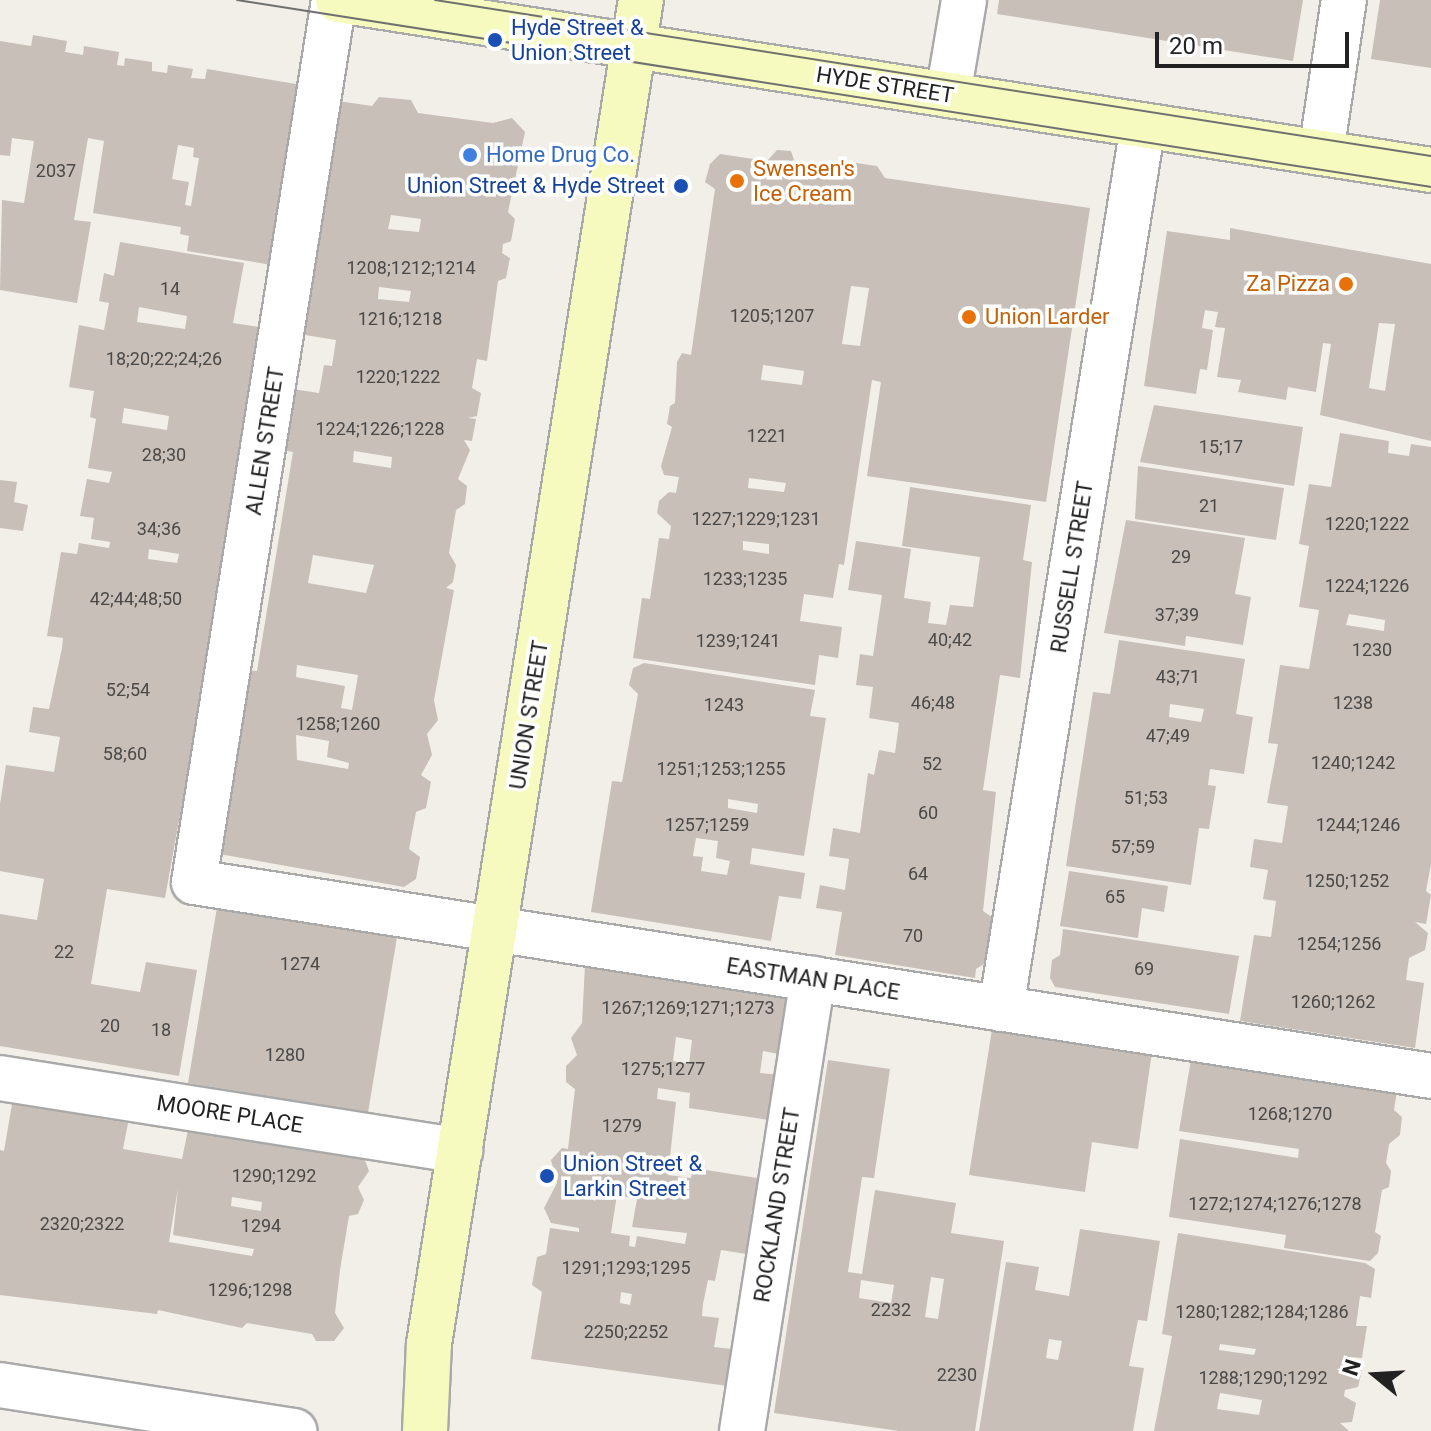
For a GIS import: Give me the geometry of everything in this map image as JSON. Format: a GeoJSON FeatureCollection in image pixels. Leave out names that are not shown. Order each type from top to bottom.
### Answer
{"type":"FeatureCollection","features":[{"type":"Feature","properties":{"kind":"street","name":"HYDE STREET"},"geometry":{"type":"LineString","coordinates":[[336,0],[1431,170]]}},
{"type":"Feature","properties":{"kind":"street","name":"ALLEN STREET"},"geometry":{"type":"LineString","coordinates":[[194,882],[336,0]]}},
{"type":"Feature","properties":{"kind":"street","name":"UNION STREET"},"geometry":{"type":"LineString","coordinates":[[425,1431],[425,1374],[641,0]]}},
{"type":"Feature","properties":{"kind":"street"},"geometry":{"type":"LineString","coordinates":[[948,95],[964,0]]}},
{"type":"Feature","properties":{"kind":"street"},"geometry":{"type":"LineString","coordinates":[[1321,153],[1344,0]]}},
{"type":"Feature","properties":{"kind":"street","name":"RUSSELL STREET"},"geometry":{"type":"LineString","coordinates":[[1001,1009],[1143,125]]}},
{"type":"Feature","properties":{"kind":"street","name":"EASTMAN PLACE"},"geometry":{"type":"LineString","coordinates":[[194,882],[1431,1076]]}},
{"type":"Feature","properties":{"kind":"street","name":"ROCKLAND STREET"},"geometry":{"type":"LineString","coordinates":[[742,1431],[813,979]]}},
{"type":"Feature","properties":{"kind":"street","name":"MOORE PLACE"},"geometry":{"type":"LineString","coordinates":[[0,1078],[460,1151]]}},
{"type":"Feature","properties":{"kind":"street"},"geometry":{"type":"LineString","coordinates":[[0,1385],[294,1431]]}},
{"type":"Feature","properties":{"kind":"building"},"geometry":{"type":"Polygon","coordinates":[[[999,0],[1303,0],[1293,61],[997,14],[999,0]]]}},
{"type":"Feature","properties":{"kind":"building"},"geometry":{"type":"Polygon","coordinates":[[[1380,0],[1431,0],[1431,68],[1371,59],[1380,0]]]}},
{"type":"Feature","properties":{"kind":"building"},"geometry":{"type":"Polygon","coordinates":[[[33,35],[67,41],[65,52],[83,55],[84,46],[119,52],[117,65],[124,66],[125,58],[152,62],[152,71],[167,73],[168,65],[193,69],[191,78],[205,79],[207,69],[302,85],[272,265],[187,251],[189,236],[180,234],[181,227],[93,213],[104,141],[88,138],[74,220],[91,222],[77,303],[0,290],[2,200],[24,203],[34,141],[12,138],[10,156],[0,155],[0,41],[31,46],[33,35]],[[178,145],[172,179],[189,182],[185,205],[191,206],[199,158],[193,157],[194,148],[178,145]]]}},
{"type":"Feature","properties":{"kind":"building"},"geometry":{"type":"Polygon","coordinates":[[[379,97],[411,100],[418,113],[493,123],[512,118],[525,132],[508,212],[515,219],[511,241],[503,244],[502,253],[510,258],[506,278],[498,281],[487,361],[477,359],[472,388],[481,393],[477,416],[468,418],[476,419],[472,441],[464,440],[470,450],[458,479],[467,486],[465,504],[456,510],[449,553],[456,565],[453,582],[446,588],[454,590],[434,700],[438,720],[427,734],[432,755],[421,775],[431,782],[426,808],[416,812],[409,849],[420,857],[416,879],[404,887],[219,854],[248,670],[257,671],[293,452],[282,450],[292,389],[319,393],[324,365],[332,366],[336,340],[305,335],[338,101],[372,106],[379,97]],[[391,215],[388,229],[419,232],[421,219],[391,215]],[[379,287],[378,299],[409,302],[411,291],[379,287]],[[354,451],[353,462],[391,468],[392,457],[354,451]],[[313,555],[308,583],[366,593],[374,565],[313,555]],[[297,665],[296,677],[345,686],[341,708],[352,710],[358,675],[297,665]],[[296,735],[297,760],[348,769],[349,763],[327,757],[329,741],[296,735]]]}},
{"type":"Feature","properties":{"kind":"building"},"geometry":{"type":"Polygon","coordinates":[[[777,150],[791,151],[796,166],[848,173],[856,163],[877,166],[885,178],[1090,208],[1046,502],[867,476],[881,382],[872,380],[844,565],[839,564],[833,598],[804,594],[800,621],[842,627],[838,658],[819,655],[815,685],[633,658],[642,598],[650,599],[659,538],[669,539],[671,526],[657,513],[659,501],[669,492],[676,493],[679,477],[664,475],[661,466],[672,427],[667,424],[670,406],[675,403],[677,362],[682,353],[691,355],[715,189],[705,182],[710,164],[720,154],[767,161],[777,150]],[[851,286],[842,344],[860,346],[869,288],[851,286]],[[763,365],[761,380],[802,385],[804,371],[763,365]],[[749,478],[748,488],[784,492],[786,483],[749,478]],[[743,541],[743,550],[769,554],[769,544],[743,541]]]}},
{"type":"Feature","properties":{"kind":"building"},"geometry":{"type":"Polygon","coordinates":[[[1230,228],[1431,264],[1431,441],[1320,415],[1331,344],[1323,343],[1316,392],[1288,387],[1286,400],[1238,392],[1241,380],[1217,377],[1225,328],[1215,327],[1218,312],[1205,310],[1202,328],[1213,330],[1207,370],[1200,369],[1196,394],[1144,386],[1167,231],[1230,240],[1230,228]],[[1379,323],[1369,388],[1385,391],[1395,324],[1379,323]]]}},
{"type":"Feature","properties":{"kind":"building"},"geometry":{"type":"Polygon","coordinates":[[[120,242],[244,263],[233,323],[259,327],[221,560],[226,561],[165,898],[107,889],[91,984],[140,992],[146,962],[197,970],[179,1076],[0,1046],[0,914],[37,920],[44,879],[0,871],[0,804],[6,765],[54,772],[60,737],[29,732],[33,707],[49,709],[62,648],[63,638],[47,636],[61,552],[77,554],[79,543],[109,548],[110,542],[91,539],[94,518],[80,516],[87,479],[109,483],[112,472],[88,468],[96,419],[90,417],[94,391],[69,387],[79,325],[104,330],[109,303],[99,301],[104,273],[114,276],[120,242]],[[139,307],[137,322],[185,329],[187,316],[139,307]],[[124,408],[122,423],[167,430],[169,416],[124,408]],[[149,549],[148,559],[177,563],[179,554],[149,549]]]}},
{"type":"Feature","properties":{"kind":"building"},"geometry":{"type":"Polygon","coordinates":[[[1154,405],[1303,427],[1294,486],[1140,462],[1154,405]]]}},
{"type":"Feature","properties":{"kind":"building"},"geometry":{"type":"Polygon","coordinates":[[[1340,433],[1389,441],[1388,453],[1409,456],[1411,444],[1431,447],[1431,864],[1426,891],[1431,895],[1426,924],[1415,922],[1428,933],[1425,950],[1409,958],[1406,980],[1424,983],[1415,1048],[1240,1021],[1254,935],[1271,937],[1276,901],[1263,899],[1268,870],[1250,867],[1254,839],[1282,843],[1288,806],[1267,803],[1278,744],[1268,743],[1280,665],[1309,669],[1319,610],[1299,607],[1309,546],[1299,544],[1309,484],[1331,487],[1340,433]],[[1349,614],[1346,625],[1384,631],[1385,620],[1349,614]]]}},
{"type":"Feature","properties":{"kind":"building"},"geometry":{"type":"Polygon","coordinates":[[[1138,466],[1284,488],[1276,540],[1135,519],[1138,466]]]}},
{"type":"Feature","properties":{"kind":"building"},"geometry":{"type":"Polygon","coordinates":[[[0,480],[17,482],[14,502],[28,505],[23,531],[0,528],[0,480]]]}},
{"type":"Feature","properties":{"kind":"building"},"geometry":{"type":"Polygon","coordinates":[[[910,487],[1031,505],[1023,560],[1032,562],[1020,678],[1000,675],[983,790],[996,792],[983,911],[992,917],[984,964],[976,969],[975,978],[835,955],[842,912],[816,908],[820,885],[845,890],[849,859],[829,856],[833,828],[860,833],[868,773],[874,775],[879,750],[895,753],[899,723],[869,718],[873,687],[856,685],[860,654],[873,656],[882,595],[848,590],[856,541],[911,549],[904,598],[931,602],[928,623],[946,625],[950,605],[973,607],[980,557],[902,546],[910,487]]]}},
{"type":"Feature","properties":{"kind":"building"},"geometry":{"type":"Polygon","coordinates":[[[1126,520],[1245,538],[1235,594],[1251,597],[1243,645],[1186,636],[1185,646],[1104,633],[1126,520]]]}},
{"type":"Feature","properties":{"kind":"building"},"geometry":{"type":"Polygon","coordinates":[[[1119,640],[1245,659],[1236,714],[1253,717],[1244,774],[1210,769],[1208,785],[1216,786],[1209,829],[1199,828],[1191,885],[1066,866],[1093,692],[1110,694],[1119,640]],[[1170,704],[1169,717],[1201,722],[1204,709],[1170,704]]]}},
{"type":"Feature","properties":{"kind":"building"},"geometry":{"type":"Polygon","coordinates":[[[644,663],[815,690],[810,716],[826,718],[804,856],[752,848],[750,864],[805,873],[801,899],[779,896],[771,941],[591,912],[612,781],[622,782],[638,694],[629,685],[633,668],[644,663]],[[728,799],[728,808],[757,813],[758,804],[728,799]],[[696,838],[693,856],[703,857],[701,871],[727,875],[730,861],[716,858],[718,841],[696,838]]]}},
{"type":"Feature","properties":{"kind":"building"},"geometry":{"type":"Polygon","coordinates":[[[1069,871],[1168,886],[1164,912],[1142,908],[1138,938],[1060,926],[1069,871]]]}},
{"type":"Feature","properties":{"kind":"building"},"geometry":{"type":"Polygon","coordinates":[[[218,901],[398,931],[368,1113],[188,1083],[218,901]]]}},
{"type":"Feature","properties":{"kind":"building"},"geometry":{"type":"Polygon","coordinates":[[[1063,929],[1239,956],[1229,1014],[1055,987],[1050,978],[1052,960],[1060,955],[1063,929]]]}},
{"type":"Feature","properties":{"kind":"building"},"geometry":{"type":"Polygon","coordinates":[[[585,965],[796,987],[784,1055],[763,1051],[760,1073],[782,1075],[775,1121],[689,1108],[690,1093],[658,1088],[657,1099],[676,1102],[668,1175],[691,1178],[693,1168],[757,1178],[763,1191],[760,1207],[751,1212],[754,1245],[746,1254],[721,1250],[715,1281],[708,1280],[703,1304],[702,1316],[719,1318],[714,1347],[740,1350],[735,1387],[531,1359],[542,1292],[532,1285],[537,1257],[546,1254],[550,1228],[579,1232],[579,1228],[551,1223],[544,1208],[557,1183],[551,1160],[562,1148],[568,1149],[575,1089],[566,1082],[566,1066],[577,1055],[571,1038],[582,1023],[585,965]],[[676,1037],[673,1061],[689,1064],[692,1040],[676,1037]],[[617,1195],[611,1233],[630,1236],[629,1246],[635,1247],[637,1236],[685,1244],[687,1233],[632,1227],[637,1199],[617,1195]],[[621,1292],[620,1303],[630,1305],[632,1294],[621,1292]]]}},
{"type":"Feature","properties":{"kind":"building"},"geometry":{"type":"Polygon","coordinates":[[[992,1029],[1152,1052],[1138,1149],[1092,1142],[1085,1192],[969,1175],[992,1029]]]}},
{"type":"Feature","properties":{"kind":"building"},"geometry":{"type":"Polygon","coordinates":[[[1191,1059],[1398,1085],[1394,1110],[1402,1117],[1400,1135],[1389,1144],[1386,1163],[1391,1171],[1389,1187],[1382,1190],[1375,1232],[1381,1236],[1378,1253],[1370,1261],[1284,1248],[1286,1235],[1169,1217],[1180,1139],[1298,1158],[1299,1149],[1179,1131],[1191,1059]]]}},
{"type":"Feature","properties":{"kind":"building"},"geometry":{"type":"Polygon","coordinates":[[[828,1060],[890,1069],[874,1178],[862,1177],[848,1272],[862,1274],[875,1190],[956,1203],[951,1233],[1004,1241],[975,1431],[899,1431],[774,1413],[828,1060]],[[931,1277],[925,1317],[938,1319],[944,1279],[931,1277]],[[861,1280],[859,1298],[891,1303],[894,1285],[861,1280]]]}},
{"type":"Feature","properties":{"kind":"building"},"geometry":{"type":"Polygon","coordinates":[[[12,1104],[128,1123],[123,1149],[182,1159],[189,1125],[364,1158],[369,1171],[358,1187],[364,1200],[358,1214],[349,1216],[340,1270],[335,1313],[344,1328],[334,1341],[316,1341],[312,1334],[247,1323],[242,1328],[158,1310],[157,1314],[0,1295],[0,1150],[4,1151],[12,1104]],[[178,1188],[169,1242],[252,1256],[254,1249],[173,1235],[178,1188]],[[232,1197],[231,1206],[261,1211],[262,1202],[232,1197]]]}},
{"type":"Feature","properties":{"kind":"building"},"geometry":{"type":"Polygon","coordinates":[[[1080,1229],[1160,1241],[1147,1321],[1138,1320],[1129,1366],[1144,1368],[1133,1431],[979,1431],[1006,1262],[1039,1267],[1035,1290],[1069,1296],[1080,1229]],[[1049,1339],[1046,1358],[1058,1360],[1062,1341],[1049,1339]]]}},
{"type":"Feature","properties":{"kind":"building"},"geometry":{"type":"Polygon","coordinates":[[[1178,1233],[1365,1263],[1375,1269],[1371,1298],[1360,1296],[1356,1326],[1367,1326],[1362,1358],[1350,1357],[1349,1364],[1362,1370],[1358,1387],[1345,1390],[1344,1396],[1356,1403],[1352,1422],[1340,1423],[1349,1431],[1154,1431],[1172,1336],[1162,1334],[1178,1233]],[[1220,1344],[1219,1350],[1254,1355],[1256,1349],[1220,1344]],[[1220,1393],[1217,1409],[1259,1415],[1262,1400],[1220,1393]]]}},
{"type":"Feature","properties":{"kind":"tram line"},"geometry":{"type":"LineString","coordinates":[[237,0],[1431,187]]}},
{"type":"Feature","properties":{"kind":"tram line"},"geometry":{"type":"LineString","coordinates":[[435,0],[1431,156]]}},
{"type":"Feature","properties":{"kind":"place","name":"Hyde Street & Union Street"},"geometry":{"type":"Point","coordinates":[495,40]}},
{"type":"Feature","properties":{"kind":"place","name":"Home Drug Co."},"geometry":{"type":"Point","coordinates":[470,155]}},
{"type":"Feature","properties":{"kind":"place","name":"Swensen's Ice Cream"},"geometry":{"type":"Point","coordinates":[737,181]}},
{"type":"Feature","properties":{"kind":"place","name":"Union Street & Hyde Street"},"geometry":{"type":"Point","coordinates":[681,186]}},
{"type":"Feature","properties":{"kind":"place","name":"Za Pizza"},"geometry":{"type":"Point","coordinates":[1346,284]}},
{"type":"Feature","properties":{"kind":"place","name":"Union Larder"},"geometry":{"type":"Point","coordinates":[969,317]}},
{"type":"Feature","properties":{"kind":"place","name":"Union Street & Larkin Street"},"geometry":{"type":"Point","coordinates":[547,1176]}}]}
